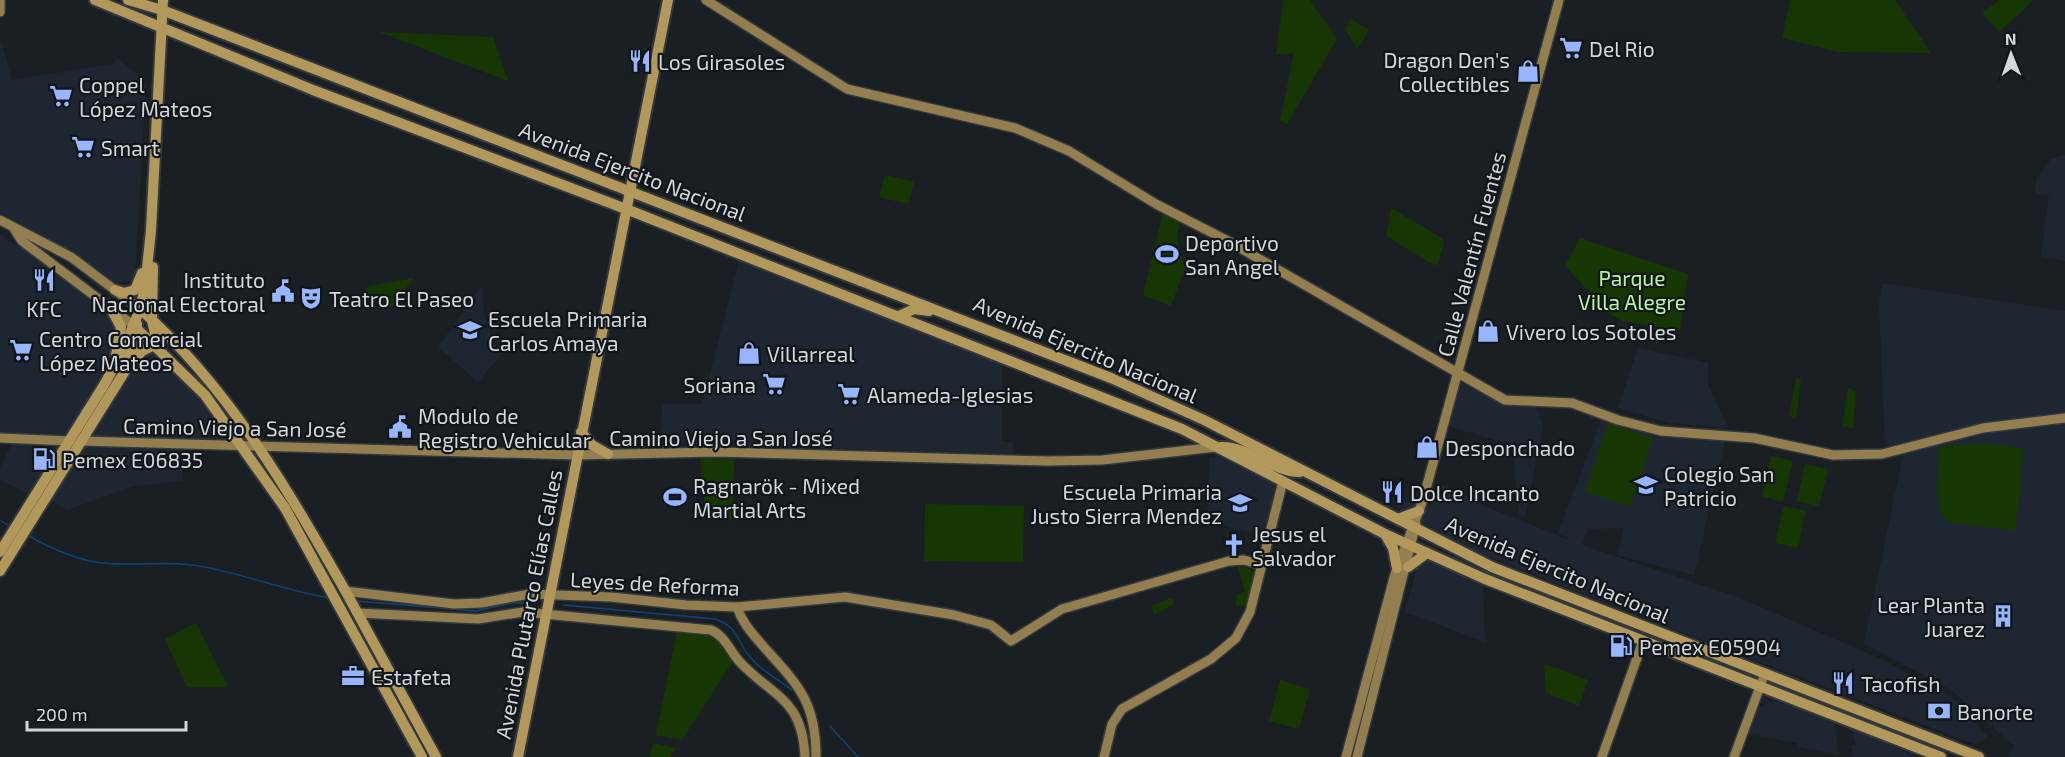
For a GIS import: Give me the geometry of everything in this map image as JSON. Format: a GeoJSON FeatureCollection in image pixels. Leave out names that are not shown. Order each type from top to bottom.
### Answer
{"type":"FeatureCollection","features":[{"type":"Feature","properties":{"kind":"main road","name":"Avenida Ejercito Nacional"},"geometry":{"type":"LineString","coordinates":[[96,0],[313,90],[626,209],[1169,423],[1385,534],[1458,568],[1941,757]]}},
{"type":"Feature","properties":{"kind":"main road","name":"Avenida Plutarco Elías Calles"},"geometry":{"type":"LineString","coordinates":[[518,757],[576,455],[668,0]]}},
{"type":"Feature","properties":{"kind":"main road","name":"Avenida Ejercito Nacional"},"geometry":{"type":"LineString","coordinates":[[135,1],[163,5],[1111,378],[1204,420],[1398,519],[1416,521],[1492,567],[1597,610],[1980,757]]}},
{"type":"Feature","properties":{"kind":"main road"},"geometry":{"type":"LineString","coordinates":[[125,371],[148,257],[163,5]]}},
{"type":"Feature","properties":{"kind":"main road"},"geometry":{"type":"LineString","coordinates":[[115,290],[124,293],[135,290],[148,257]]}},
{"type":"Feature","properties":{"kind":"main road"},"geometry":{"type":"LineString","coordinates":[[148,257],[154,269],[155,346]]}},
{"type":"Feature","properties":{"kind":"main road"},"geometry":{"type":"LineString","coordinates":[[109,305],[121,327],[113,369]]}},
{"type":"Feature","properties":{"kind":"main road"},"geometry":{"type":"LineString","coordinates":[[899,316],[914,309],[933,312],[937,309]]}},
{"type":"Feature","properties":{"kind":"main road"},"geometry":{"type":"LineString","coordinates":[[136,317],[153,320],[181,347],[259,446],[298,506],[436,757]]}},
{"type":"Feature","properties":{"kind":"main road"},"geometry":{"type":"LineString","coordinates":[[136,317],[155,346],[205,395],[285,508],[422,757]]}},
{"type":"Feature","properties":{"kind":"main road"},"geometry":{"type":"LineString","coordinates":[[76,441],[113,369],[136,317]]}},
{"type":"Feature","properties":{"kind":"main road"},"geometry":{"type":"LineString","coordinates":[[0,571],[19,532],[76,441],[125,371],[142,351],[155,346]]}},
{"type":"Feature","properties":{"kind":"main road"},"geometry":{"type":"LineString","coordinates":[[1169,423],[1179,423],[1203,431],[1207,427],[1204,420]]}},
{"type":"Feature","properties":{"kind":"main road"},"geometry":{"type":"LineString","coordinates":[[581,432],[592,445],[608,454]]}},
{"type":"Feature","properties":{"kind":"main road"},"geometry":{"type":"LineString","coordinates":[[1216,447],[1231,448],[1283,470],[1306,472]]}},
{"type":"Feature","properties":{"kind":"main road"},"geometry":{"type":"LineString","coordinates":[[1339,509],[1341,501],[1348,495]]}},
{"type":"Feature","properties":{"kind":"main road"},"geometry":{"type":"LineString","coordinates":[[285,508],[298,506]]}},
{"type":"Feature","properties":{"kind":"main road"},"geometry":{"type":"LineString","coordinates":[[1398,519],[1416,521]]}},
{"type":"Feature","properties":{"kind":"main road"},"geometry":{"type":"LineString","coordinates":[[0,552],[19,532]]}},
{"type":"Feature","properties":{"kind":"main road"},"geometry":{"type":"LineString","coordinates":[[1385,534],[1402,568],[1427,553]]}},
{"type":"Feature","properties":{"kind":"main road"},"geometry":{"type":"LineString","coordinates":[[1458,568],[1486,576],[1492,567]]}},
{"type":"Feature","properties":{"kind":"street"},"geometry":{"type":"LineString","coordinates":[[0,0],[0,12]]}},
{"type":"Feature","properties":{"kind":"street"},"geometry":{"type":"LineString","coordinates":[[706,0],[847,89],[1007,126],[1069,151],[1156,204],[1228,241],[1497,396],[1512,401],[1572,403],[1654,430],[1754,438],[1830,455],[1882,454],[1983,428],[2065,418]]}},
{"type":"Feature","properties":{"kind":"street","name":"Calle Valentín Fuentes"},"geometry":{"type":"LineString","coordinates":[[1346,757],[1381,622],[1402,568],[1416,521],[1559,0]]}},
{"type":"Feature","properties":{"kind":"street"},"geometry":{"type":"LineString","coordinates":[[0,220],[15,230],[27,233],[71,257],[115,290],[136,317]]}},
{"type":"Feature","properties":{"kind":"street"},"geometry":{"type":"LineString","coordinates":[[15,230],[22,241],[109,305],[136,317]]}},
{"type":"Feature","properties":{"kind":"street"},"geometry":{"type":"LineString","coordinates":[[61,268],[65,260],[71,257]]}},
{"type":"Feature","properties":{"kind":"street","name":"Camino Viejo a San José"},"geometry":{"type":"LineString","coordinates":[[0,438],[576,455],[707,452],[1067,461],[1102,460],[1216,447]]}},
{"type":"Feature","properties":{"kind":"street"},"geometry":{"type":"LineString","coordinates":[[1104,757],[1112,724],[1122,709],[1211,659],[1236,638],[1250,612],[1283,481]]}},
{"type":"Feature","properties":{"kind":"street","name":"Leyes de Reforma"},"geometry":{"type":"LineString","coordinates":[[346,592],[471,604],[517,595],[547,605],[611,597],[686,605],[737,607],[845,597],[954,615],[991,625],[1011,640],[1062,609],[1110,594],[1229,561],[1244,560],[1262,565]]}},
{"type":"Feature","properties":{"kind":"street","name":"Calle Valentín Fuentes"},"geometry":{"type":"LineString","coordinates":[[1357,757],[1393,625],[1402,568]]}},
{"type":"Feature","properties":{"kind":"street"},"geometry":{"type":"LineString","coordinates":[[355,608],[478,620],[547,605],[711,630],[720,636],[740,662],[782,696],[796,716],[803,732],[805,757]]}},
{"type":"Feature","properties":{"kind":"street"},"geometry":{"type":"LineString","coordinates":[[737,607],[749,630],[794,678],[810,712],[816,757]]}},
{"type":"Feature","properties":{"kind":"street"},"geometry":{"type":"LineString","coordinates":[[1381,622],[1393,625]]}},
{"type":"Feature","properties":{"kind":"street"},"geometry":{"type":"LineString","coordinates":[[1602,757],[1643,641]]}},
{"type":"Feature","properties":{"kind":"street"},"geometry":{"type":"LineString","coordinates":[[1734,757],[1765,673]]}},
{"type":"Feature","properties":{"kind":"street"},"geometry":{"type":"LineString","coordinates":[[796,716],[810,712]]}},
{"type":"Feature","properties":{"kind":"street"},"geometry":{"type":"LineString","coordinates":[[803,732],[810,712]]}},
{"type":"Feature","properties":{"kind":"shaded area"},"geometry":{"type":"Polygon","coordinates":[[[0,37],[12,80],[112,64],[118,59],[146,82],[135,281],[113,282],[0,211],[0,37]]]}},
{"type":"Feature","properties":{"kind":"shaded area"},"geometry":{"type":"Polygon","coordinates":[[[2065,155],[2065,261],[2041,256],[2049,195],[2035,194],[2036,179],[2051,159],[2065,155]]]}},
{"type":"Feature","properties":{"kind":"shaded area"},"geometry":{"type":"Polygon","coordinates":[[[0,234],[65,278],[119,328],[110,367],[69,435],[0,434],[0,234]]]}},
{"type":"Feature","properties":{"kind":"shaded area","name":"Alameda-Iglesias"},"geometry":{"type":"Polygon","coordinates":[[[739,261],[1002,364],[1002,441],[1013,442],[1013,454],[661,443],[662,404],[702,404],[739,261]]]}},
{"type":"Feature","properties":{"kind":"shaded area"},"geometry":{"type":"Polygon","coordinates":[[[1882,283],[2065,311],[2065,757],[2007,757],[2014,746],[1950,689],[1864,644],[1904,450],[1885,443],[1879,304],[1882,283]]]}},
{"type":"Feature","properties":{"kind":"shaded area","name":"Escuela Primaria Carlos Amaya"},"geometry":{"type":"Polygon","coordinates":[[[482,286],[484,315],[495,345],[503,352],[478,382],[438,347],[482,286]]]}},
{"type":"Feature","properties":{"kind":"shaded area","name":"Colegio San Patricio"},"geometry":{"type":"Polygon","coordinates":[[[1638,348],[1708,363],[1708,385],[1728,427],[1669,423],[1618,408],[1638,348]]]}},
{"type":"Feature","properties":{"kind":"shaded area"},"geometry":{"type":"Polygon","coordinates":[[[143,353],[158,353],[194,388],[237,444],[89,436],[143,353]]]}},
{"type":"Feature","properties":{"kind":"shaded area"},"geometry":{"type":"Polygon","coordinates":[[[1459,382],[1508,404],[1535,404],[1543,427],[1525,517],[1519,515],[1512,445],[1448,426],[1459,382]]]}},
{"type":"Feature","properties":{"kind":"shaded area"},"geometry":{"type":"Polygon","coordinates":[[[1602,418],[1664,437],[1725,441],[1694,575],[1617,555],[1624,528],[1588,529],[1582,545],[1740,598],[1883,660],[1951,697],[1988,737],[1977,745],[1603,602],[1470,549],[1395,507],[1397,496],[1430,506],[1436,482],[1494,510],[1575,542],[1558,533],[1602,418]]]}},
{"type":"Feature","properties":{"kind":"shaded area"},"geometry":{"type":"Polygon","coordinates":[[[12,443],[60,448],[29,494],[0,480],[0,468],[12,443]]]}},
{"type":"Feature","properties":{"kind":"shaded area"},"geometry":{"type":"Polygon","coordinates":[[[83,447],[184,450],[183,481],[134,486],[67,510],[50,500],[83,447]]]}},
{"type":"Feature","properties":{"kind":"shaded area","name":"Escuela Primaria Justo Sierra Mendez"},"geometry":{"type":"Polygon","coordinates":[[[1218,456],[1276,485],[1263,536],[1208,522],[1209,457],[1218,456]]]}},
{"type":"Feature","properties":{"kind":"shaded area"},"geometry":{"type":"Polygon","coordinates":[[[1428,560],[1483,587],[1485,642],[1405,612],[1419,561],[1428,560]]]}},
{"type":"Feature","properties":{"kind":"shaded area"},"geometry":{"type":"Polygon","coordinates":[[[1773,701],[1784,703],[1834,723],[1839,755],[1799,747],[1798,743],[1747,734],[1757,708],[1773,701]]]}},
{"type":"Feature","properties":{"kind":"shaded area"},"geometry":{"type":"Polygon","coordinates":[[[1852,729],[1918,757],[1853,757],[1851,745],[1856,745],[1852,729]]]}},
{"type":"Feature","properties":{"kind":"green space"},"geometry":{"type":"Polygon","coordinates":[[[1283,0],[1310,0],[1337,39],[1287,124],[1280,121],[1294,53],[1276,55],[1283,0]]]}},
{"type":"Feature","properties":{"kind":"green space"},"geometry":{"type":"Polygon","coordinates":[[[1790,0],[1895,0],[1931,53],[1838,52],[1782,38],[1790,0]]]}},
{"type":"Feature","properties":{"kind":"green space"},"geometry":{"type":"Polygon","coordinates":[[[2000,0],[2034,0],[1999,32],[1982,13],[2000,0]]]}},
{"type":"Feature","properties":{"kind":"green space"},"geometry":{"type":"Polygon","coordinates":[[[1351,19],[1369,30],[1357,49],[1345,29],[1351,19]]]}},
{"type":"Feature","properties":{"kind":"green space"},"geometry":{"type":"Polygon","coordinates":[[[379,32],[493,37],[508,81],[379,32]]]}},
{"type":"Feature","properties":{"kind":"green space"},"geometry":{"type":"Polygon","coordinates":[[[885,175],[914,182],[908,204],[879,197],[885,175]]]}},
{"type":"Feature","properties":{"kind":"green space"},"geometry":{"type":"Polygon","coordinates":[[[1391,208],[1442,238],[1444,242],[1438,264],[1434,265],[1386,236],[1391,208]]]}},
{"type":"Feature","properties":{"kind":"green space","name":"Deportivo San Angel"},"geometry":{"type":"Polygon","coordinates":[[[1164,209],[1180,215],[1177,240],[1185,268],[1171,306],[1143,295],[1164,209]]]}},
{"type":"Feature","properties":{"kind":"green space","name":"Parque Villa Alegre"},"geometry":{"type":"Polygon","coordinates":[[[1580,238],[1688,274],[1680,331],[1623,321],[1611,315],[1565,266],[1580,238]]]}},
{"type":"Feature","properties":{"kind":"green space"},"geometry":{"type":"Polygon","coordinates":[[[414,278],[391,308],[376,294],[370,300],[362,293],[369,286],[414,278]]]}},
{"type":"Feature","properties":{"kind":"green space"},"geometry":{"type":"Polygon","coordinates":[[[1796,378],[1801,379],[1796,419],[1789,416],[1796,378]]]}},
{"type":"Feature","properties":{"kind":"green space"},"geometry":{"type":"Polygon","coordinates":[[[1848,388],[1856,391],[1853,428],[1842,426],[1848,388]]]}},
{"type":"Feature","properties":{"kind":"green space"},"geometry":{"type":"Polygon","coordinates":[[[1608,423],[1653,438],[1630,507],[1585,492],[1608,423]]]}},
{"type":"Feature","properties":{"kind":"green space"},"geometry":{"type":"Polygon","coordinates":[[[1986,444],[2019,447],[2023,452],[2016,531],[1948,522],[1942,515],[1937,495],[1939,448],[1950,445],[1986,444]]]}},
{"type":"Feature","properties":{"kind":"green space"},"geometry":{"type":"Polygon","coordinates":[[[1771,456],[1793,461],[1783,502],[1762,496],[1771,456]]]}},
{"type":"Feature","properties":{"kind":"green space"},"geometry":{"type":"Polygon","coordinates":[[[700,458],[734,459],[733,519],[706,519],[700,458]]]}},
{"type":"Feature","properties":{"kind":"green space"},"geometry":{"type":"Polygon","coordinates":[[[1805,464],[1828,469],[1819,506],[1797,501],[1805,464]]]}},
{"type":"Feature","properties":{"kind":"green space"},"geometry":{"type":"Polygon","coordinates":[[[925,504],[1024,506],[1023,562],[924,561],[925,504]]]}},
{"type":"Feature","properties":{"kind":"green space"},"geometry":{"type":"Polygon","coordinates":[[[1784,506],[1806,511],[1798,548],[1775,543],[1784,506]]]}},
{"type":"Feature","properties":{"kind":"green space"},"geometry":{"type":"Polygon","coordinates":[[[1237,564],[1255,572],[1246,607],[1235,605],[1237,595],[1245,591],[1237,564]]]}},
{"type":"Feature","properties":{"kind":"green space"},"geometry":{"type":"Polygon","coordinates":[[[1172,598],[1174,604],[1154,615],[1151,606],[1172,598]]]}},
{"type":"Feature","properties":{"kind":"green space"},"geometry":{"type":"Polygon","coordinates":[[[196,623],[228,687],[187,687],[165,639],[196,623]]]}},
{"type":"Feature","properties":{"kind":"green space"},"geometry":{"type":"Polygon","coordinates":[[[677,631],[711,634],[733,661],[682,740],[656,735],[677,631]]]}},
{"type":"Feature","properties":{"kind":"green space"},"geometry":{"type":"Polygon","coordinates":[[[1544,664],[1588,680],[1579,706],[1546,693],[1544,664]]]}},
{"type":"Feature","properties":{"kind":"green space"},"geometry":{"type":"Polygon","coordinates":[[[1280,680],[1310,689],[1299,729],[1269,721],[1280,680]]]}},
{"type":"Feature","properties":{"kind":"green space"},"geometry":{"type":"Polygon","coordinates":[[[653,743],[676,748],[670,757],[650,757],[653,743]]]}},
{"type":"Feature","properties":{"kind":"waterway"},"geometry":{"type":"LineString","coordinates":[[0,520],[9,526]]}},
{"type":"Feature","properties":{"kind":"waterway"},"geometry":{"type":"LineString","coordinates":[[27,535],[45,545],[84,560],[118,564],[196,565],[330,598]]}},
{"type":"Feature","properties":{"kind":"waterway"},"geometry":{"type":"LineString","coordinates":[[356,601],[476,611],[512,603],[535,603]]}},
{"type":"Feature","properties":{"kind":"waterway"},"geometry":{"type":"LineString","coordinates":[[564,605],[715,619],[733,630],[754,662],[792,690]]}},
{"type":"Feature","properties":{"kind":"waterway"},"geometry":{"type":"LineString","coordinates":[[830,726],[858,757]]}},
{"type":"Feature","properties":{"kind":"place","name":"Del Rio"},"geometry":{"type":"Point","coordinates":[1571,48]}},
{"type":"Feature","properties":{"kind":"place","name":"Los Girasoles"},"geometry":{"type":"Point","coordinates":[640,61]}},
{"type":"Feature","properties":{"kind":"place","name":"Dragon Den's Collectibles"},"geometry":{"type":"Point","coordinates":[1528,71]}},
{"type":"Feature","properties":{"kind":"place","name":"Coppel López Mateos"},"geometry":{"type":"Point","coordinates":[61,96]}},
{"type":"Feature","properties":{"kind":"place","name":"Smart"},"geometry":{"type":"Point","coordinates":[83,147]}},
{"type":"Feature","properties":{"kind":"place","name":"Deportivo San Angel"},"geometry":{"type":"Point","coordinates":[1167,254]}},
{"type":"Feature","properties":{"kind":"place","name":"KFC"},"geometry":{"type":"Point","coordinates":[44,280]}},
{"type":"Feature","properties":{"kind":"place","name":"Instituto Nacional Electoral"},"geometry":{"type":"Point","coordinates":[283,291]}},
{"type":"Feature","properties":{"kind":"place","name":"Teatro El Paseo"},"geometry":{"type":"Point","coordinates":[311,298]}},
{"type":"Feature","properties":{"kind":"place","name":"Escuela Primaria Carlos Amaya"},"geometry":{"type":"Point","coordinates":[470,330]}},
{"type":"Feature","properties":{"kind":"place","name":"Vivero los Sotoles"},"geometry":{"type":"Point","coordinates":[1488,331]}},
{"type":"Feature","properties":{"kind":"place","name":"Centro Comercial López Mateos"},"geometry":{"type":"Point","coordinates":[21,350]}},
{"type":"Feature","properties":{"kind":"place","name":"Villarreal"},"geometry":{"type":"Point","coordinates":[749,353]}},
{"type":"Feature","properties":{"kind":"place","name":"Soriana"},"geometry":{"type":"Point","coordinates":[774,384]}},
{"type":"Feature","properties":{"kind":"place","name":"Alameda-Iglesias"},"geometry":{"type":"Point","coordinates":[849,394]}},
{"type":"Feature","properties":{"kind":"place","name":"Modulo de Registro Vehicular"},"geometry":{"type":"Point","coordinates":[400,427]}},
{"type":"Feature","properties":{"kind":"place","name":"Desponchado"},"geometry":{"type":"Point","coordinates":[1427,447]}},
{"type":"Feature","properties":{"kind":"place","name":"Pemex E06835"},"geometry":{"type":"Point","coordinates":[44,459]}},
{"type":"Feature","properties":{"kind":"place","name":"Colegio San Patricio"},"geometry":{"type":"Point","coordinates":[1646,485]}},
{"type":"Feature","properties":{"kind":"place","name":"Dolce Incanto"},"geometry":{"type":"Point","coordinates":[1392,492]}},
{"type":"Feature","properties":{"kind":"place","name":"Ragnarök - Mixed Martial Arts"},"geometry":{"type":"Point","coordinates":[675,497]}},
{"type":"Feature","properties":{"kind":"place","name":"Escuela Primaria Justo Sierra Mendez"},"geometry":{"type":"Point","coordinates":[1240,503]}},
{"type":"Feature","properties":{"kind":"place","name":"Jesus el Salvador"},"geometry":{"type":"Point","coordinates":[1234,545]}},
{"type":"Feature","properties":{"kind":"place","name":"Lear Planta Juarez"},"geometry":{"type":"Point","coordinates":[2003,616]}},
{"type":"Feature","properties":{"kind":"place","name":"Pemex E05904"},"geometry":{"type":"Point","coordinates":[1621,646]}},
{"type":"Feature","properties":{"kind":"place","name":"Estafeta"},"geometry":{"type":"Point","coordinates":[353,676]}},
{"type":"Feature","properties":{"kind":"place","name":"Tacofish"},"geometry":{"type":"Point","coordinates":[1843,683]}},
{"type":"Feature","properties":{"kind":"place","name":"Banorte"},"geometry":{"type":"Point","coordinates":[1939,711]}}]}
